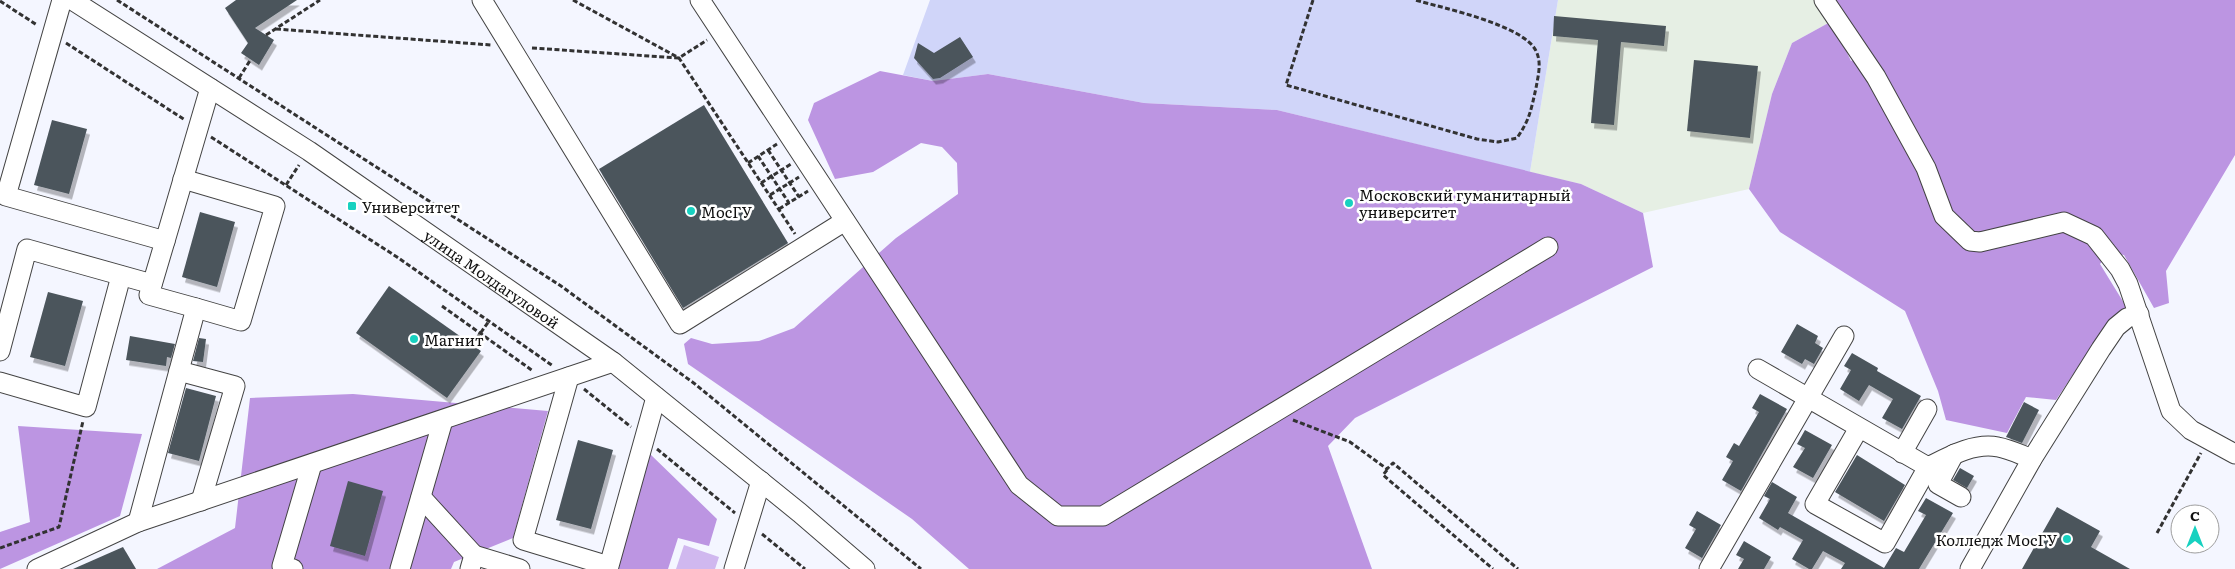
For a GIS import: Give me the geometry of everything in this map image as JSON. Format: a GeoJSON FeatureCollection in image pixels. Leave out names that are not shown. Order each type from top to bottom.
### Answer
{"type":"FeatureCollection","features":[{"type":"Feature","properties":{"kind":"street"},"geometry":{"type":"LineString","coordinates":[[62,0],[6,196],[165,241]]}},
{"type":"Feature","properties":{"kind":"street","name":"улица Молдагуловой"},"geometry":{"type":"LineString","coordinates":[[72,0],[316,156],[613,362],[761,481],[864,569]]}},
{"type":"Feature","properties":{"kind":"street"},"geometry":{"type":"LineString","coordinates":[[482,0],[680,324],[845,221]]}},
{"type":"Feature","properties":{"kind":"street"},"geometry":{"type":"LineString","coordinates":[[700,0],[1019,484],[1058,516],[1103,516],[1548,247]]}},
{"type":"Feature","properties":{"kind":"street"},"geometry":{"type":"LineString","coordinates":[[1824,0],[1876,77],[1926,168],[1944,216],[1970,240],[1980,242],[2064,222],[2094,236],[2120,269],[2128,284],[2171,411],[2191,430],[2235,454]]}},
{"type":"Feature","properties":{"kind":"street"},"geometry":{"type":"LineString","coordinates":[[183,179],[275,206],[241,321],[149,295],[152,284],[165,241],[183,179],[198,128],[210,88]]}},
{"type":"Feature","properties":{"kind":"street"},"geometry":{"type":"LineString","coordinates":[[0,351],[27,249],[152,284]]}},
{"type":"Feature","properties":{"kind":"street"},"geometry":{"type":"LineString","coordinates":[[0,382],[86,407],[121,276]]}},
{"type":"Feature","properties":{"kind":"street"},"geometry":{"type":"LineString","coordinates":[[138,522],[196,308]]}},
{"type":"Feature","properties":{"kind":"street"},"geometry":{"type":"LineString","coordinates":[[1970,569],[2032,459],[2116,327],[2126,318],[2139,314]]}},
{"type":"Feature","properties":{"kind":"street"},"geometry":{"type":"LineString","coordinates":[[1709,569],[1844,336]]}},
{"type":"Feature","properties":{"kind":"street"},"geometry":{"type":"LineString","coordinates":[[37,569],[138,522],[613,362]]}},
{"type":"Feature","properties":{"kind":"street"},"geometry":{"type":"LineString","coordinates":[[179,370],[235,386],[201,501]]}},
{"type":"Feature","properties":{"kind":"street"},"geometry":{"type":"LineString","coordinates":[[1758,370],[1928,468]]}},
{"type":"Feature","properties":{"kind":"street"},"geometry":{"type":"LineString","coordinates":[[570,377],[524,540],[609,566],[656,397]]}},
{"type":"Feature","properties":{"kind":"street"},"geometry":{"type":"LineString","coordinates":[[1902,453],[1928,409]]}},
{"type":"Feature","properties":{"kind":"street"},"geometry":{"type":"LineString","coordinates":[[400,569],[442,420]]}},
{"type":"Feature","properties":{"kind":"street"},"geometry":{"type":"LineString","coordinates":[[1859,428],[1815,504],[1885,544],[1928,468],[1954,454],[1989,446],[1999,447],[2032,459]]}},
{"type":"Feature","properties":{"kind":"street"},"geometry":{"type":"LineString","coordinates":[[1954,454],[1938,484],[1961,497]]}},
{"type":"Feature","properties":{"kind":"street"},"geometry":{"type":"LineString","coordinates":[[293,569],[282,566],[312,464]]}},
{"type":"Feature","properties":{"kind":"street"},"geometry":{"type":"LineString","coordinates":[[734,569],[761,481]]}},
{"type":"Feature","properties":{"kind":"street"},"geometry":{"type":"LineString","coordinates":[[421,497],[472,562],[520,569]]}},
{"type":"Feature","properties":{"kind":"path"},"geometry":{"type":"LineString","coordinates":[[117,0],[562,286],[695,384],[921,569]]}},
{"type":"Feature","properties":{"kind":"path"},"geometry":{"type":"LineString","coordinates":[[266,35],[320,0]]}},
{"type":"Feature","properties":{"kind":"path"},"geometry":{"type":"LineString","coordinates":[[573,0],[679,58],[804,247]]}},
{"type":"Feature","properties":{"kind":"path"},"geometry":{"type":"LineString","coordinates":[[1313,0],[1286,84],[1477,139],[1498,142],[1517,138],[1528,122],[1540,69],[1536,51],[1525,37],[1507,28],[1415,0]]}},
{"type":"Feature","properties":{"kind":"path"},"geometry":{"type":"LineString","coordinates":[[0,1],[397,257],[570,377],[805,569]]}},
{"type":"Feature","properties":{"kind":"path"},"geometry":{"type":"LineString","coordinates":[[239,78],[251,59]]}},
{"type":"Feature","properties":{"kind":"path"},"geometry":{"type":"LineString","coordinates":[[748,163],[790,136]]}},
{"type":"Feature","properties":{"kind":"path"},"geometry":{"type":"LineString","coordinates":[[768,150],[799,197]]}},
{"type":"Feature","properties":{"kind":"path"},"geometry":{"type":"LineString","coordinates":[[758,156],[788,203]]}},
{"type":"Feature","properties":{"kind":"path"},"geometry":{"type":"LineString","coordinates":[[762,183],[781,170],[812,170]]}},
{"type":"Feature","properties":{"kind":"path"},"geometry":{"type":"LineString","coordinates":[[779,209],[799,197],[812,170]]}},
{"type":"Feature","properties":{"kind":"path"},"geometry":{"type":"LineString","coordinates":[[770,195],[812,170]]}},
{"type":"Feature","properties":{"kind":"path"},"geometry":{"type":"LineString","coordinates":[[442,306],[550,384]]}},
{"type":"Feature","properties":{"kind":"path"},"geometry":{"type":"LineString","coordinates":[[472,344],[489,321]]}},
{"type":"Feature","properties":{"kind":"path"},"geometry":{"type":"LineString","coordinates":[[0,548],[60,528],[86,407]]}},
{"type":"Feature","properties":{"kind":"path"},"geometry":{"type":"LineString","coordinates":[[1274,413],[1350,442],[1387,469]]}},
{"type":"Feature","properties":{"kind":"path"},"geometry":{"type":"LineString","coordinates":[[2158,533],[2209,440]]}},
{"type":"Feature","properties":{"kind":"path"},"geometry":{"type":"LineString","coordinates":[[1493,569],[1383,475],[1387,469],[1393,463],[1518,569]]}},
{"type":"Feature","properties":{"kind":"shaded area"},"geometry":{"type":"Polygon","coordinates":[[[930,0],[1558,0],[1530,172],[1277,110],[1144,103],[988,74],[933,81],[903,75],[930,0]]]}},
{"type":"Feature","properties":{"kind":"shaded area"},"geometry":{"type":"Polygon","coordinates":[[[1558,0],[1818,0],[1832,21],[1792,43],[1772,94],[1749,189],[1643,213],[1581,184],[1530,172],[1558,0]]]}},
{"type":"Feature","properties":{"kind":"shaded area"},"geometry":{"type":"Polygon","coordinates":[[[1835,0],[2235,0],[2235,155],[2166,271],[2169,303],[2154,308],[2124,255],[2109,253],[2100,264],[2127,308],[2096,340],[2056,400],[2026,397],[2007,433],[1946,420],[1938,391],[1905,311],[1780,232],[1749,189],[1772,94],[1792,43],[1832,21],[1851,61],[1865,53],[1835,0]]]}},
{"type":"Feature","properties":{"kind":"shaded area"},"geometry":{"type":"Polygon","coordinates":[[[880,71],[933,81],[988,74],[1144,103],[1277,110],[1581,184],[1643,213],[1653,267],[1355,418],[1328,446],[1372,569],[969,569],[912,519],[688,364],[684,344],[691,338],[712,344],[759,341],[794,328],[896,238],[958,194],[957,163],[942,147],[921,143],[873,172],[835,179],[808,120],[814,103],[880,71]]]}},
{"type":"Feature","properties":{"kind":"shaded area"},"geometry":{"type":"Polygon","coordinates":[[[353,394],[548,411],[513,538],[454,562],[451,569],[157,569],[235,528],[250,398],[353,394]]]}},
{"type":"Feature","properties":{"kind":"shaded area"},"geometry":{"type":"Polygon","coordinates":[[[18,426],[142,434],[120,516],[0,569],[0,532],[30,522],[18,426]]]}},
{"type":"Feature","properties":{"kind":"shaded area"},"geometry":{"type":"Polygon","coordinates":[[[649,453],[717,519],[709,546],[678,538],[668,569],[618,569],[649,453]]]}},
{"type":"Feature","properties":{"kind":"shaded area"},"geometry":{"type":"Polygon","coordinates":[[[684,545],[719,557],[715,569],[676,569],[684,545]]]}},
{"type":"Feature","properties":{"kind":"building"},"geometry":{"type":"Polygon","coordinates":[[[236,0],[297,0],[255,28],[274,40],[259,65],[241,53],[248,43],[225,8],[236,0]]]}},
{"type":"Feature","properties":{"kind":"building"},"geometry":{"type":"Polygon","coordinates":[[[1554,16],[1666,26],[1664,46],[1621,42],[1614,125],[1591,123],[1598,40],[1553,36],[1554,16]]]}},
{"type":"Feature","properties":{"kind":"building"},"geometry":{"type":"Polygon","coordinates":[[[960,37],[973,57],[940,78],[933,79],[914,58],[918,43],[934,53],[960,37]]]}},
{"type":"Feature","properties":{"kind":"building"},"geometry":{"type":"Polygon","coordinates":[[[1694,60],[1758,66],[1750,138],[1687,131],[1694,60]]]}},
{"type":"Feature","properties":{"kind":"building","name":"МосГУ"},"geometry":{"type":"Polygon","coordinates":[[[704,105],[788,243],[683,308],[599,169],[704,105]]]}},
{"type":"Feature","properties":{"kind":"building"},"geometry":{"type":"Polygon","coordinates":[[[52,120],[87,129],[69,194],[34,185],[52,120]]]}},
{"type":"Feature","properties":{"kind":"building"},"geometry":{"type":"Polygon","coordinates":[[[200,212],[235,222],[217,287],[182,277],[200,212]]]}},
{"type":"Feature","properties":{"kind":"building","name":"Магнит"},"geometry":{"type":"Polygon","coordinates":[[[389,286],[481,351],[447,398],[356,333],[389,286]]]}},
{"type":"Feature","properties":{"kind":"building"},"geometry":{"type":"Polygon","coordinates":[[[48,292],[83,301],[65,366],[30,357],[48,292]]]}},
{"type":"Feature","properties":{"kind":"building"},"geometry":{"type":"Polygon","coordinates":[[[1797,324],[1818,336],[1815,343],[1823,348],[1814,364],[1805,359],[1802,364],[1781,352],[1797,324]]]}},
{"type":"Feature","properties":{"kind":"building"},"geometry":{"type":"Polygon","coordinates":[[[130,336],[175,344],[171,358],[167,357],[166,366],[126,360],[130,336]]]}},
{"type":"Feature","properties":{"kind":"building"},"geometry":{"type":"Polygon","coordinates":[[[199,338],[206,339],[203,362],[193,361],[199,338]]]}},
{"type":"Feature","properties":{"kind":"building"},"geometry":{"type":"Polygon","coordinates":[[[1852,353],[1878,368],[1877,371],[1921,396],[1902,429],[1882,418],[1893,399],[1869,385],[1859,401],[1840,389],[1851,370],[1844,366],[1852,353]]]}},
{"type":"Feature","properties":{"kind":"building"},"geometry":{"type":"Polygon","coordinates":[[[186,388],[216,396],[199,461],[168,453],[186,388]]]}},
{"type":"Feature","properties":{"kind":"building"},"geometry":{"type":"Polygon","coordinates":[[[1760,394],[1787,409],[1741,491],[1722,480],[1733,461],[1726,457],[1734,443],[1739,446],[1759,412],[1752,408],[1760,394]]]}},
{"type":"Feature","properties":{"kind":"building"},"geometry":{"type":"Polygon","coordinates":[[[2024,402],[2039,410],[2022,443],[2006,437],[2024,402]]]}},
{"type":"Feature","properties":{"kind":"building"},"geometry":{"type":"Polygon","coordinates":[[[1805,430],[1832,445],[1813,478],[1793,467],[1805,448],[1797,444],[1805,430]]]}},
{"type":"Feature","properties":{"kind":"building"},"geometry":{"type":"Polygon","coordinates":[[[578,440],[613,450],[591,529],[556,520],[578,440]]]}},
{"type":"Feature","properties":{"kind":"building"},"geometry":{"type":"Polygon","coordinates":[[[1857,455],[1905,485],[1884,521],[1835,492],[1857,455]]]}},
{"type":"Feature","properties":{"kind":"building"},"geometry":{"type":"Polygon","coordinates":[[[1960,468],[1974,476],[1967,488],[1953,480],[1960,468]]]}},
{"type":"Feature","properties":{"kind":"building"},"geometry":{"type":"Polygon","coordinates":[[[348,481],[383,491],[365,556],[330,546],[348,481]]]}},
{"type":"Feature","properties":{"kind":"building"},"geometry":{"type":"Polygon","coordinates":[[[1772,482],[1797,497],[1788,513],[1884,568],[1896,548],[1904,552],[1926,515],[1918,511],[1926,498],[1953,513],[1919,569],[1841,569],[1845,563],[1823,551],[1812,569],[1809,569],[1792,559],[1803,540],[1780,527],[1778,530],[1759,518],[1770,499],[1764,496],[1772,482]]]}},
{"type":"Feature","properties":{"kind":"building","name":"Колледж МосГУ"},"geometry":{"type":"Polygon","coordinates":[[[2057,507],[2100,531],[2091,547],[2130,569],[2022,569],[2057,507]]]}},
{"type":"Feature","properties":{"kind":"building"},"geometry":{"type":"Polygon","coordinates":[[[1697,511],[1721,525],[1702,558],[1685,548],[1696,529],[1689,525],[1697,511]]]}},
{"type":"Feature","properties":{"kind":"building"},"geometry":{"type":"Polygon","coordinates":[[[1744,541],[1771,557],[1764,569],[1738,569],[1744,559],[1736,555],[1744,541]]]}},
{"type":"Feature","properties":{"kind":"building"},"geometry":{"type":"Polygon","coordinates":[[[123,547],[136,569],[73,569],[123,547]]]}},
{"type":"Feature","properties":{"kind":"place","name":"Московский гуманитарный университет"},"geometry":{"type":"Point","coordinates":[1349,203]}},
{"type":"Feature","properties":{"kind":"place","name":"Университет"},"geometry":{"type":"Point","coordinates":[352,206]}},
{"type":"Feature","properties":{"kind":"place","name":"МосГУ"},"geometry":{"type":"Point","coordinates":[691,211]}},
{"type":"Feature","properties":{"kind":"place","name":"Магнит"},"geometry":{"type":"Point","coordinates":[414,339]}},
{"type":"Feature","properties":{"kind":"place","name":"Колледж МосГУ"},"geometry":{"type":"Point","coordinates":[2067,539]}}]}
